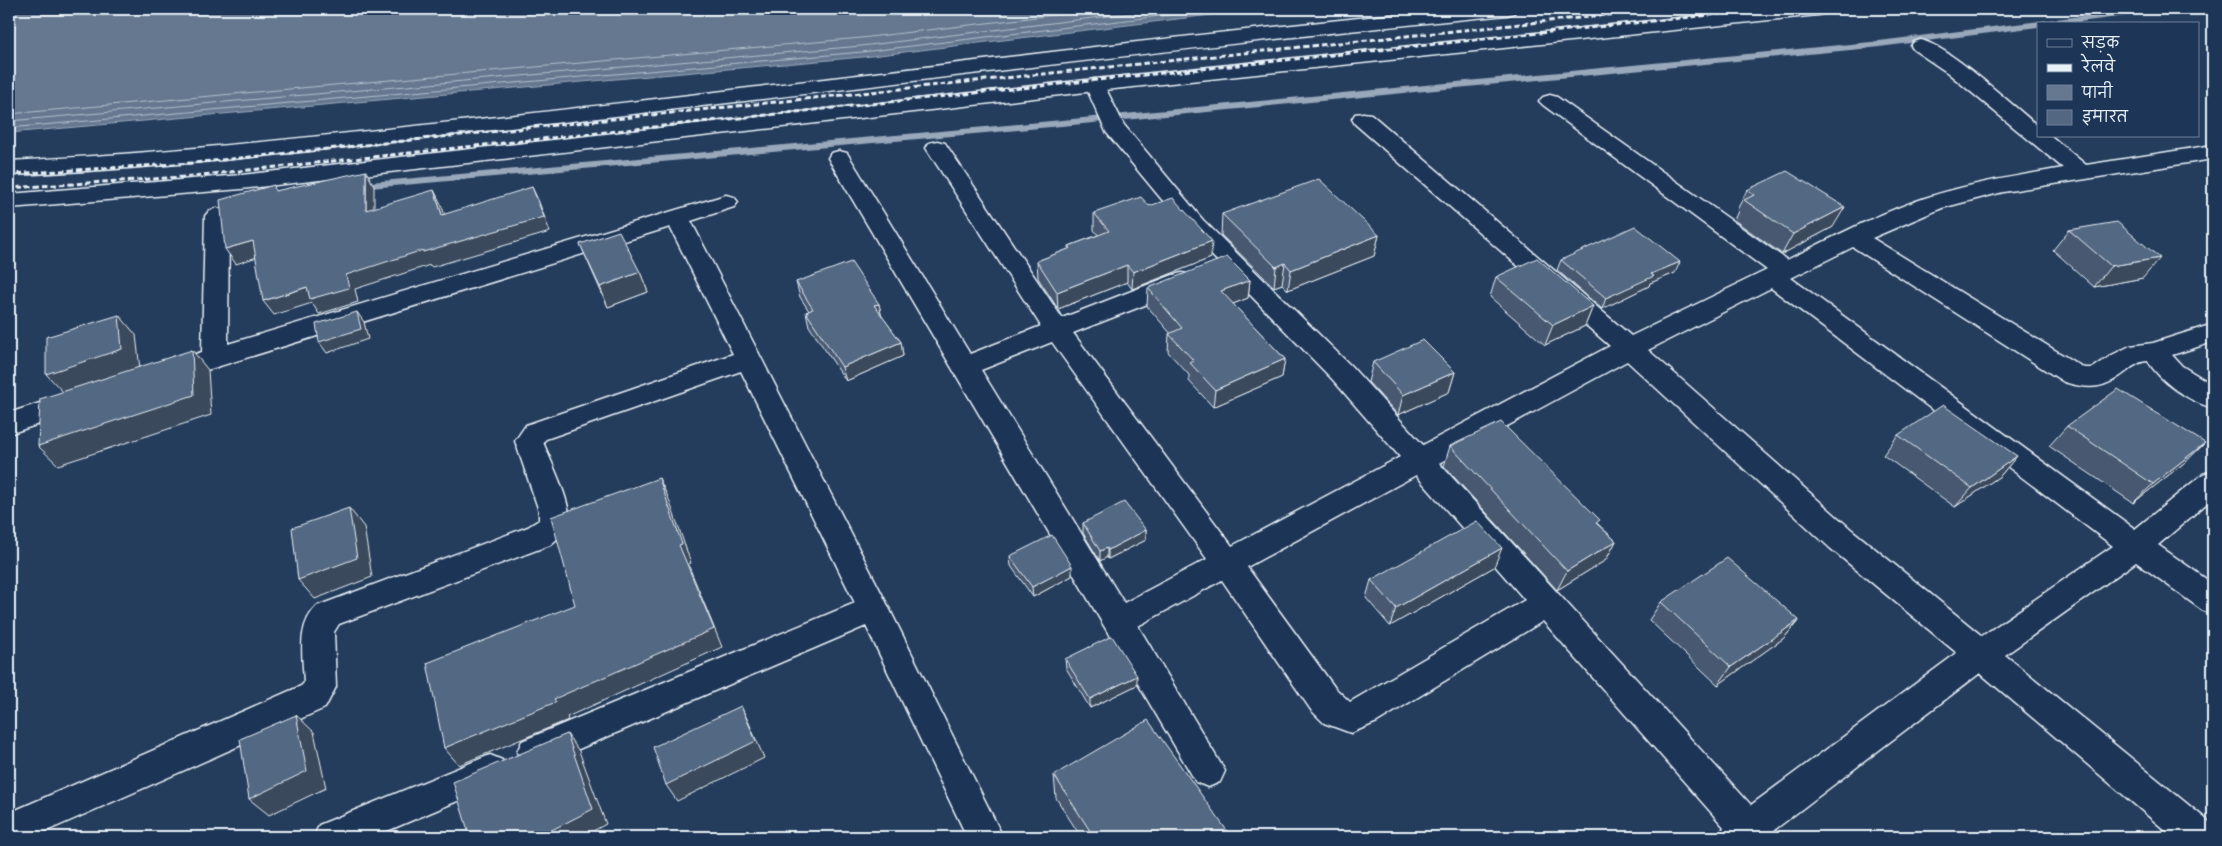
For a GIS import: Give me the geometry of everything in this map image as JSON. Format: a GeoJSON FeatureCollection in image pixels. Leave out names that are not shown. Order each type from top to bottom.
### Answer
{"type":"FeatureCollection","features":[{"type":"Feature","properties":{"kind":"street"},"geometry":{"type":"LineString","coordinates":[[9,168],[259,148],[387,135],[1349,23],[1507,9]]}},
{"type":"Feature","properties":{"kind":"street"},"geometry":{"type":"LineString","coordinates":[[9,201],[270,179],[1095,85],[1818,9]]}},
{"type":"Feature","properties":{"kind":"street"},"geometry":{"type":"LineString","coordinates":[[1921,46],[1983,92],[2037,136]]}},
{"type":"Feature","properties":{"kind":"street"},"geometry":{"type":"LineString","coordinates":[[1095,85],[1110,118],[1230,262],[1342,373],[1546,603],[1743,833],[1981,654],[2136,546],[2212,485]]}},
{"type":"Feature","properties":{"kind":"street"},"geometry":{"type":"LineString","coordinates":[[1550,101],[2136,546],[2213,600]]}},
{"type":"Feature","properties":{"kind":"street"},"geometry":{"type":"LineString","coordinates":[[1363,119],[1629,348],[1841,539],[2200,837]]}},
{"type":"Feature","properties":{"kind":"street"},"geometry":{"type":"LineString","coordinates":[[2039,138],[2082,173]]}},
{"type":"Feature","properties":{"kind":"street"},"geometry":{"type":"LineString","coordinates":[[937,148],[1057,330],[1226,561],[1323,699],[1336,712],[1351,718],[1546,603]]}},
{"type":"Feature","properties":{"kind":"street"},"geometry":{"type":"LineString","coordinates":[[1118,621],[1226,561],[1629,348],[1854,237],[1934,204],[2002,185],[2213,152]]}},
{"type":"Feature","properties":{"kind":"street"},"geometry":{"type":"LineString","coordinates":[[839,158],[1208,771]]}},
{"type":"Feature","properties":{"kind":"street"},"geometry":{"type":"LineString","coordinates":[[140,381],[215,356],[726,202]]}},
{"type":"Feature","properties":{"kind":"street"},"geometry":{"type":"LineString","coordinates":[[215,356],[217,216]]}},
{"type":"Feature","properties":{"kind":"street"},"geometry":{"type":"LineString","coordinates":[[677,217],[874,609],[985,837]]}},
{"type":"Feature","properties":{"kind":"street"},"geometry":{"type":"LineString","coordinates":[[1854,237],[2072,375],[2084,379],[2095,379],[2140,352],[2158,353],[2165,348],[2213,333]]}},
{"type":"Feature","properties":{"kind":"street"},"geometry":{"type":"LineString","coordinates":[[964,366],[1230,262]]}},
{"type":"Feature","properties":{"kind":"street"},"geometry":{"type":"LineString","coordinates":[[2158,353],[2160,360],[2168,369],[2213,398]]}},
{"type":"Feature","properties":{"kind":"street"},"geometry":{"type":"LineString","coordinates":[[9,830],[299,705],[313,697],[320,687],[318,632],[320,623],[328,616],[539,536],[550,530],[555,522],[554,511],[529,441],[536,432],[748,359]]}},
{"type":"Feature","properties":{"kind":"street"},"geometry":{"type":"LineString","coordinates":[[9,424],[93,396]]}},
{"type":"Feature","properties":{"kind":"street"},"geometry":{"type":"LineString","coordinates":[[332,837],[874,609]]}},
{"type":"Feature","properties":{"kind":"water"},"geometry":{"type":"Polygon","coordinates":[[[9,9],[1260,9],[863,57],[9,133],[9,9]]]}},
{"type":"Feature","properties":{"kind":"building"},"geometry":{"type":"Polygon","coordinates":[[[366,171],[366,210],[434,190],[442,215],[532,187],[544,217],[423,252],[423,250],[346,275],[349,288],[310,299],[307,287],[263,301],[253,241],[225,249],[220,200],[274,185],[275,191],[366,171]]]}},
{"type":"Feature","properties":{"kind":"building"},"geometry":{"type":"Polygon","coordinates":[[[1787,171],[1845,207],[1793,234],[1744,200],[1754,195],[1747,190],[1787,171]]]}},
{"type":"Feature","properties":{"kind":"building"},"geometry":{"type":"Polygon","coordinates":[[[1319,179],[1379,235],[1291,270],[1285,263],[1276,267],[1222,214],[1319,179]]]}},
{"type":"Feature","properties":{"kind":"building"},"geometry":{"type":"Polygon","coordinates":[[[1141,197],[1149,206],[1173,198],[1212,241],[1133,272],[1127,265],[1057,292],[1037,261],[1071,248],[1069,246],[1109,231],[1094,213],[1141,197]]]}},
{"type":"Feature","properties":{"kind":"building"},"geometry":{"type":"Polygon","coordinates":[[[2117,222],[2160,258],[2111,266],[2069,230],[2117,222]]]}},
{"type":"Feature","properties":{"kind":"building"},"geometry":{"type":"Polygon","coordinates":[[[1635,226],[1680,262],[1651,274],[1654,276],[1606,298],[1561,260],[1635,226]]]}},
{"type":"Feature","properties":{"kind":"building"},"geometry":{"type":"Polygon","coordinates":[[[619,231],[640,272],[600,287],[580,244],[619,231]]]}},
{"type":"Feature","properties":{"kind":"building"},"geometry":{"type":"Polygon","coordinates":[[[1227,257],[1250,280],[1221,291],[1285,359],[1215,390],[1190,363],[1194,361],[1169,334],[1182,328],[1148,288],[1227,257]]]}},
{"type":"Feature","properties":{"kind":"building"},"geometry":{"type":"Polygon","coordinates":[[[1537,258],[1593,306],[1553,325],[1496,277],[1537,258]]]}},
{"type":"Feature","properties":{"kind":"building"},"geometry":{"type":"Polygon","coordinates":[[[851,262],[879,304],[874,305],[901,342],[842,367],[806,312],[813,309],[796,282],[851,262]]]}},
{"type":"Feature","properties":{"kind":"building"},"geometry":{"type":"Polygon","coordinates":[[[357,312],[361,329],[319,342],[316,324],[357,312]]]}},
{"type":"Feature","properties":{"kind":"building"},"geometry":{"type":"Polygon","coordinates":[[[119,315],[122,349],[46,374],[46,337],[119,315]]]}},
{"type":"Feature","properties":{"kind":"building"},"geometry":{"type":"Polygon","coordinates":[[[1423,340],[1455,372],[1403,395],[1373,362],[1423,340]]]}},
{"type":"Feature","properties":{"kind":"building"},"geometry":{"type":"Polygon","coordinates":[[[192,350],[194,395],[38,446],[40,399],[192,350]]]}},
{"type":"Feature","properties":{"kind":"building"},"geometry":{"type":"Polygon","coordinates":[[[2118,389],[2205,443],[2153,484],[2067,426],[2118,389]]]}},
{"type":"Feature","properties":{"kind":"building"},"geometry":{"type":"Polygon","coordinates":[[[1943,405],[2017,456],[1972,488],[1898,435],[1943,405]]]}},
{"type":"Feature","properties":{"kind":"building"},"geometry":{"type":"Polygon","coordinates":[[[1501,422],[1600,520],[1596,523],[1616,541],[1567,571],[1450,446],[1501,422]]]}},
{"type":"Feature","properties":{"kind":"building"},"geometry":{"type":"Polygon","coordinates":[[[659,478],[682,544],[679,545],[714,629],[554,699],[556,702],[444,748],[427,663],[575,605],[551,517],[659,478]]]}},
{"type":"Feature","properties":{"kind":"building"},"geometry":{"type":"Polygon","coordinates":[[[1124,502],[1146,530],[1108,550],[1107,548],[1100,551],[1083,523],[1124,502]]]}},
{"type":"Feature","properties":{"kind":"building"},"geometry":{"type":"Polygon","coordinates":[[[349,508],[357,558],[298,580],[292,528],[349,508]]]}},
{"type":"Feature","properties":{"kind":"building"},"geometry":{"type":"Polygon","coordinates":[[[1477,521],[1502,548],[1396,608],[1371,580],[1477,521]]]}},
{"type":"Feature","properties":{"kind":"building"},"geometry":{"type":"Polygon","coordinates":[[[1052,535],[1072,566],[1032,587],[1010,556],[1052,535]]]}},
{"type":"Feature","properties":{"kind":"building"},"geometry":{"type":"Polygon","coordinates":[[[1727,558],[1799,620],[1731,667],[1661,602],[1727,558]]]}},
{"type":"Feature","properties":{"kind":"building"},"geometry":{"type":"Polygon","coordinates":[[[1112,636],[1137,676],[1090,699],[1065,659],[1112,636]]]}},
{"type":"Feature","properties":{"kind":"building"},"geometry":{"type":"Polygon","coordinates":[[[741,706],[756,741],[666,785],[653,747],[741,706]]]}},
{"type":"Feature","properties":{"kind":"building"},"geometry":{"type":"Polygon","coordinates":[[[296,715],[307,771],[249,799],[240,739],[296,715]]]}},
{"type":"Feature","properties":{"kind":"building"},"geometry":{"type":"Polygon","coordinates":[[[1148,720],[1230,835],[1227,837],[1094,837],[1054,775],[1148,720]]]}},
{"type":"Feature","properties":{"kind":"building"},"geometry":{"type":"Polygon","coordinates":[[[567,734],[593,809],[538,837],[470,837],[453,782],[567,734]]]}},
{"type":"Feature","properties":{"kind":"waterway"},"geometry":{"type":"LineString","coordinates":[[2057,22],[2156,9]]}},
{"type":"Feature","properties":{"kind":"waterway"},"geometry":{"type":"LineString","coordinates":[[359,186],[1062,123],[1871,45],[2037,24]]}},
{"type":"Feature","properties":{"kind":"railway"},"geometry":{"type":"LineString","coordinates":[[9,174],[193,163],[1664,9]]}},
{"type":"Feature","properties":{"kind":"railway"},"geometry":{"type":"LineString","coordinates":[[9,188],[183,177],[1766,9]]}}]}
